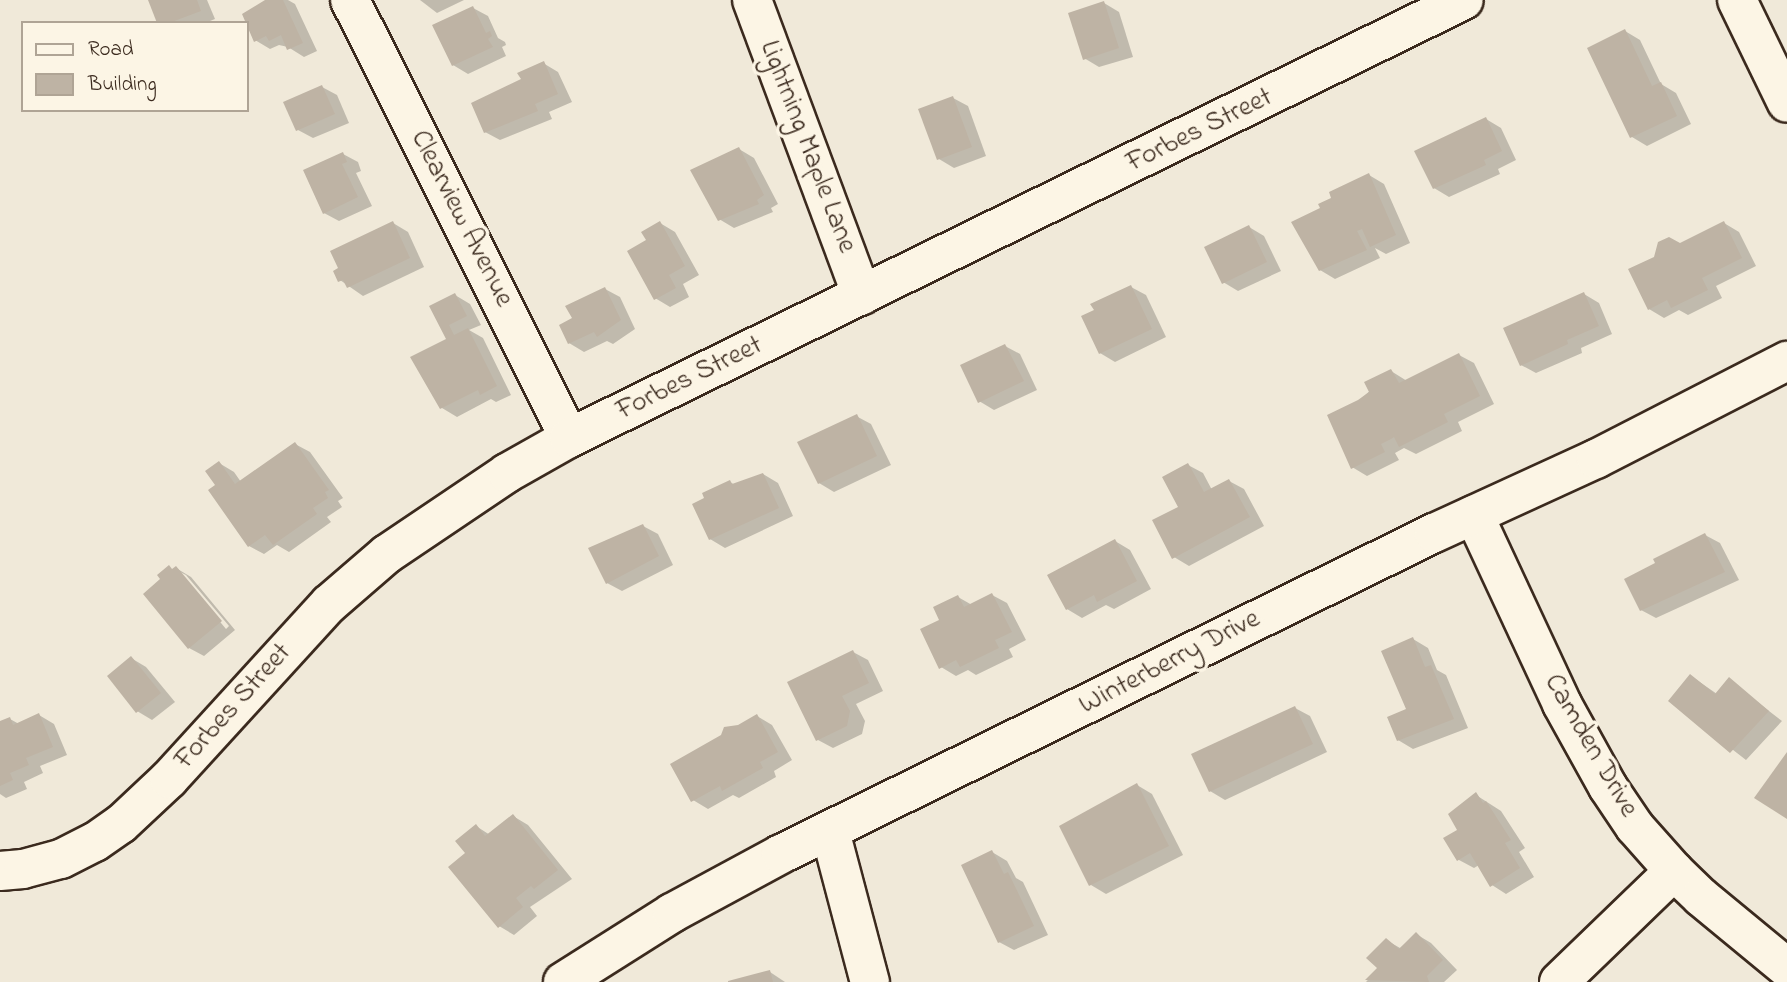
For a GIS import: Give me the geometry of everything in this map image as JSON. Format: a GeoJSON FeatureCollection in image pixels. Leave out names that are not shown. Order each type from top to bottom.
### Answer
{"type":"FeatureCollection","features":[{"type":"Feature","properties":{"kind":"street","name":"Clearview Avenue"},"geometry":{"type":"LineString","coordinates":[[350,0],[569,438]]}},
{"type":"Feature","properties":{"kind":"street","name":"Lightning Maple Lane"},"geometry":{"type":"LineString","coordinates":[[752,0],[862,295]]}},
{"type":"Feature","properties":{"kind":"street","name":"Forbes Street"},"geometry":{"type":"LineString","coordinates":[[0,872],[61,859],[95,842],[121,824],[169,779],[329,604],[387,554],[496,480],[569,438],[1464,0]]}},
{"type":"Feature","properties":{"kind":"street"},"geometry":{"type":"LineString","coordinates":[[1737,0],[1787,103]]}},
{"type":"Feature","properties":{"kind":"street","name":"Winterberry Drive"},"geometry":{"type":"LineString","coordinates":[[562,982],[672,913],[830,831],[1474,515],[1607,453],[1787,361]]}},
{"type":"Feature","properties":{"kind":"street","name":"Camden Drive"},"geometry":{"type":"LineString","coordinates":[[1474,515],[1562,704],[1608,787],[1635,827],[1701,897],[1787,968]]}},
{"type":"Feature","properties":{"kind":"street"},"geometry":{"type":"LineString","coordinates":[[830,831],[870,982]]}},
{"type":"Feature","properties":{"kind":"street"},"geometry":{"type":"LineString","coordinates":[[1559,982],[1674,871]]}},
{"type":"Feature","properties":{"kind":"building"},"geometry":{"type":"Polygon","coordinates":[[[148,0],[197,0],[201,11],[174,21],[156,21],[148,0]]]}},
{"type":"Feature","properties":{"kind":"building"},"geometry":{"type":"Polygon","coordinates":[[[265,0],[283,0],[303,43],[287,50],[281,35],[269,41],[266,36],[254,42],[248,21],[245,21],[242,14],[265,0]]]}},
{"type":"Feature","properties":{"kind":"building"},"geometry":{"type":"Polygon","coordinates":[[[1104,1],[1119,48],[1083,60],[1068,13],[1104,1]]]}},
{"type":"Feature","properties":{"kind":"building"},"geometry":{"type":"Polygon","coordinates":[[[473,6],[486,33],[490,31],[492,36],[488,39],[493,47],[452,66],[432,25],[473,6]]]}},
{"type":"Feature","properties":{"kind":"building"},"geometry":{"type":"Polygon","coordinates":[[[1625,29],[1652,86],[1661,82],[1677,116],[1630,138],[1587,48],[1625,29]]]}},
{"type":"Feature","properties":{"kind":"building"},"geometry":{"type":"Polygon","coordinates":[[[544,61],[558,94],[535,104],[538,111],[484,133],[471,103],[521,79],[517,73],[544,61]]]}},
{"type":"Feature","properties":{"kind":"building"},"geometry":{"type":"Polygon","coordinates":[[[322,85],[335,114],[296,131],[283,102],[322,85]]]}},
{"type":"Feature","properties":{"kind":"building"},"geometry":{"type":"Polygon","coordinates":[[[953,96],[972,147],[937,160],[918,109],[953,96]]]}},
{"type":"Feature","properties":{"kind":"building"},"geometry":{"type":"Polygon","coordinates":[[[1486,117],[1502,151],[1484,160],[1486,165],[1433,189],[1414,151],[1486,117]]]}},
{"type":"Feature","properties":{"kind":"building"},"geometry":{"type":"Polygon","coordinates":[[[739,147],[764,195],[757,200],[759,204],[718,221],[690,170],[739,147]]]}},
{"type":"Feature","properties":{"kind":"building"},"geometry":{"type":"Polygon","coordinates":[[[343,152],[347,162],[342,164],[358,197],[323,214],[303,170],[343,152]]]}},
{"type":"Feature","properties":{"kind":"building"},"geometry":{"type":"Polygon","coordinates":[[[1369,173],[1396,235],[1370,247],[1362,229],[1357,231],[1367,250],[1319,271],[1291,222],[1320,208],[1318,204],[1331,198],[1329,192],[1369,173]]]}},
{"type":"Feature","properties":{"kind":"building"},"geometry":{"type":"Polygon","coordinates":[[[393,221],[410,258],[347,288],[343,280],[338,282],[333,271],[338,268],[330,251],[393,221]]]}},
{"type":"Feature","properties":{"kind":"building"},"geometry":{"type":"Polygon","coordinates":[[[660,221],[685,266],[669,275],[676,288],[654,300],[627,251],[646,240],[641,232],[660,221]]]}},
{"type":"Feature","properties":{"kind":"building"},"geometry":{"type":"Polygon","coordinates":[[[1724,221],[1742,258],[1702,278],[1708,290],[1671,308],[1667,300],[1648,310],[1628,269],[1654,257],[1658,242],[1669,237],[1680,243],[1724,221]]]}},
{"type":"Feature","properties":{"kind":"building"},"geometry":{"type":"Polygon","coordinates":[[[1249,225],[1267,262],[1222,284],[1204,247],[1249,225]]]}},
{"type":"Feature","properties":{"kind":"building"},"geometry":{"type":"Polygon","coordinates":[[[1131,285],[1152,329],[1099,354],[1081,316],[1094,310],[1090,304],[1131,285]]]}},
{"type":"Feature","properties":{"kind":"building"},"geometry":{"type":"Polygon","coordinates":[[[605,287],[621,320],[597,337],[594,332],[568,344],[559,325],[572,318],[565,306],[605,287]]]}},
{"type":"Feature","properties":{"kind":"building"},"geometry":{"type":"Polygon","coordinates":[[[1584,292],[1599,326],[1520,366],[1503,328],[1584,292]]]}},
{"type":"Feature","properties":{"kind":"building"},"geometry":{"type":"Polygon","coordinates":[[[455,293],[467,316],[449,325],[454,335],[468,328],[497,386],[480,395],[478,390],[440,409],[410,357],[446,339],[429,306],[455,293]]]}},
{"type":"Feature","properties":{"kind":"building"},"geometry":{"type":"Polygon","coordinates":[[[1005,344],[1024,381],[978,403],[960,365],[1005,344]]]}},
{"type":"Feature","properties":{"kind":"building"},"geometry":{"type":"Polygon","coordinates":[[[1459,353],[1480,396],[1444,414],[1448,422],[1399,447],[1394,437],[1381,444],[1385,452],[1351,469],[1327,415],[1358,400],[1369,392],[1364,382],[1391,369],[1399,383],[1459,353]]]}},
{"type":"Feature","properties":{"kind":"building"},"geometry":{"type":"Polygon","coordinates":[[[857,414],[877,456],[818,484],[797,442],[857,414]]]}},
{"type":"Feature","properties":{"kind":"building"},"geometry":{"type":"Polygon","coordinates":[[[295,442],[329,490],[325,492],[328,498],[313,508],[317,514],[273,545],[265,535],[248,547],[208,490],[215,485],[205,471],[219,461],[235,484],[295,442]]]}},
{"type":"Feature","properties":{"kind":"building"},"geometry":{"type":"Polygon","coordinates":[[[1188,463],[1204,492],[1229,479],[1250,517],[1172,559],[1152,520],[1178,507],[1162,477],[1188,463]]]}},
{"type":"Feature","properties":{"kind":"building"},"geometry":{"type":"Polygon","coordinates":[[[763,473],[779,508],[709,540],[692,504],[704,498],[702,493],[730,480],[732,484],[763,473]]]}},
{"type":"Feature","properties":{"kind":"building"},"geometry":{"type":"Polygon","coordinates":[[[643,524],[659,556],[606,584],[588,548],[643,524]]]}},
{"type":"Feature","properties":{"kind":"building"},"geometry":{"type":"Polygon","coordinates":[[[1705,533],[1725,572],[1640,611],[1624,579],[1655,563],[1653,559],[1705,533]]]}},
{"type":"Feature","properties":{"kind":"building"},"geometry":{"type":"Polygon","coordinates":[[[1115,539],[1137,581],[1097,602],[1094,595],[1066,610],[1047,575],[1115,539]]]}},
{"type":"Feature","properties":{"kind":"building"},"geometry":{"type":"Polygon","coordinates":[[[169,565],[172,569],[176,566],[222,621],[188,649],[143,594],[160,579],[157,575],[169,565]]]}},
{"type":"Feature","properties":{"kind":"building"},"geometry":{"type":"Polygon","coordinates":[[[992,593],[1012,632],[995,640],[999,648],[960,667],[956,660],[939,669],[920,629],[939,620],[933,607],[958,595],[964,607],[992,593]]]}},
{"type":"Feature","properties":{"kind":"building"},"geometry":{"type":"Polygon","coordinates":[[[1413,637],[1425,667],[1431,665],[1454,719],[1397,741],[1387,717],[1406,709],[1381,651],[1413,637]]]}},
{"type":"Feature","properties":{"kind":"building"},"geometry":{"type":"Polygon","coordinates":[[[853,650],[869,683],[842,696],[850,711],[847,726],[816,741],[787,682],[853,650]]]}},
{"type":"Feature","properties":{"kind":"building"},"geometry":{"type":"Polygon","coordinates":[[[131,656],[161,693],[136,713],[107,676],[131,656]]]}},
{"type":"Feature","properties":{"kind":"building"},"geometry":{"type":"Polygon","coordinates":[[[1690,674],[1715,694],[1729,677],[1769,711],[1730,753],[1668,701],[1690,674]]]}},
{"type":"Feature","properties":{"kind":"building"},"geometry":{"type":"Polygon","coordinates":[[[1295,706],[1313,744],[1209,792],[1191,754],[1295,706]]]}},
{"type":"Feature","properties":{"kind":"building"},"geometry":{"type":"Polygon","coordinates":[[[39,713],[53,747],[26,758],[29,765],[10,773],[13,780],[0,786],[0,721],[10,717],[13,725],[39,713]]]}},
{"type":"Feature","properties":{"kind":"building"},"geometry":{"type":"Polygon","coordinates":[[[757,714],[778,752],[760,762],[763,768],[722,791],[720,786],[691,802],[670,764],[721,735],[724,727],[738,725],[757,714]]]}},
{"type":"Feature","properties":{"kind":"building"},"geometry":{"type":"Polygon","coordinates":[[[1787,752],[1787,819],[1754,798],[1787,752]]]}},
{"type":"Feature","properties":{"kind":"building"},"geometry":{"type":"Polygon","coordinates":[[[1137,783],[1169,846],[1089,886],[1059,826],[1137,783]]]}},
{"type":"Feature","properties":{"kind":"building"},"geometry":{"type":"Polygon","coordinates":[[[1476,792],[1483,803],[1486,801],[1511,840],[1505,843],[1520,868],[1490,887],[1470,853],[1457,861],[1443,838],[1457,830],[1448,814],[1476,792]]]}},
{"type":"Feature","properties":{"kind":"building"},"geometry":{"type":"Polygon","coordinates":[[[513,814],[558,870],[534,889],[531,886],[516,898],[523,907],[498,928],[448,867],[465,853],[455,841],[476,824],[485,836],[513,814]]]}},
{"type":"Feature","properties":{"kind":"building"},"geometry":{"type":"Polygon","coordinates":[[[992,850],[1004,874],[1008,872],[1034,926],[998,943],[961,865],[992,850]]]}},
{"type":"Feature","properties":{"kind":"building"},"geometry":{"type":"Polygon","coordinates":[[[1416,932],[1443,960],[1427,976],[1429,982],[1365,980],[1377,968],[1366,958],[1386,938],[1399,949],[1416,932]]]}},
{"type":"Feature","properties":{"kind":"building"},"geometry":{"type":"Polygon","coordinates":[[[770,970],[773,982],[728,982],[728,981],[770,970]]]}}]}
